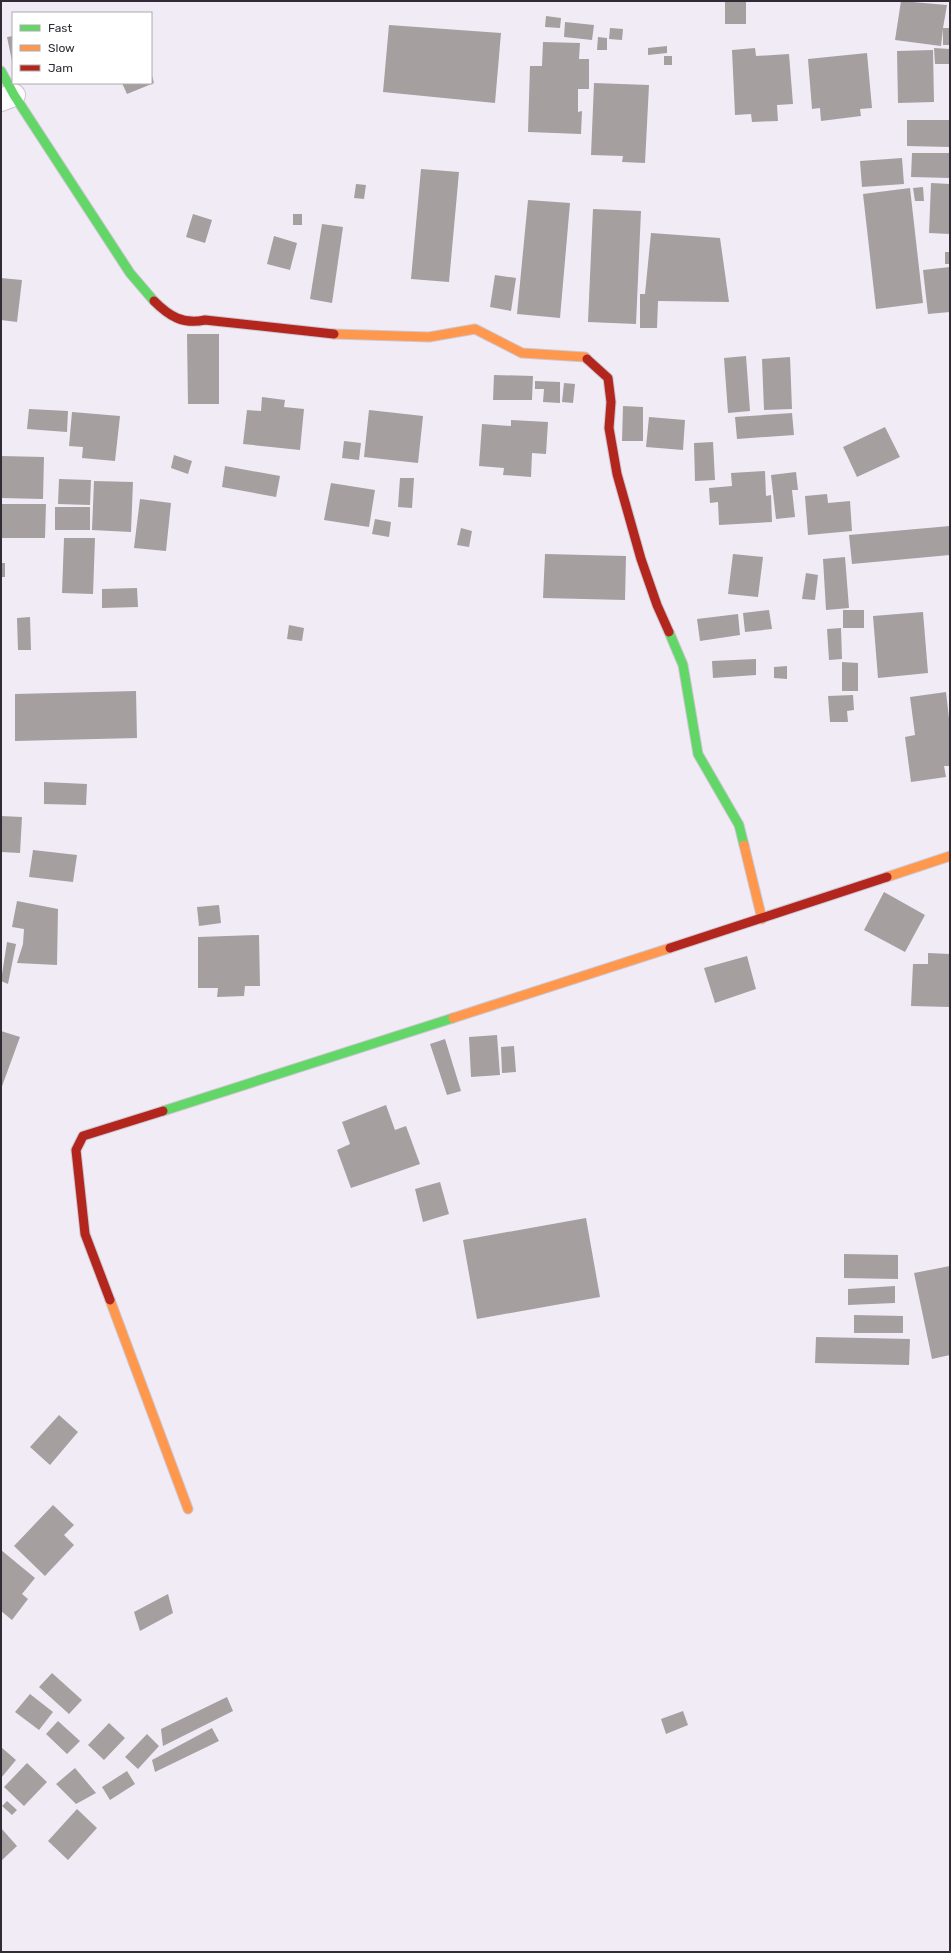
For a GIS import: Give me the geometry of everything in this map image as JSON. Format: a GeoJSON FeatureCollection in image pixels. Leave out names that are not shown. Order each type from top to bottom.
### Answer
{"type":"FeatureCollection","features":[{"type":"Feature","properties":{"kind":"street"},"geometry":{"type":"LineString","coordinates":[[1,71],[8,98],[130,273],[150,298],[178,319],[188,322],[205,320],[332,334],[429,337],[475,329],[522,353],[585,357],[608,378],[611,402],[609,428],[617,474],[639,551],[657,605],[683,665],[698,754],[739,825],[762,919]]}},
{"type":"Feature","properties":{"kind":"street"},"geometry":{"type":"LineString","coordinates":[[188,1509],[85,1234],[76,1150],[80,1140],[94,1132],[762,919],[950,856]]}},
{"type":"Feature","properties":{"kind":"building"},"geometry":{"type":"Polygon","coordinates":[[[725,1],[746,1],[746,24],[725,24],[725,1]]]}},
{"type":"Feature","properties":{"kind":"building"},"geometry":{"type":"Polygon","coordinates":[[[901,1],[947,5],[943,28],[950,28],[950,45],[943,45],[943,29],[941,46],[895,40],[901,1]]]}},
{"type":"Feature","properties":{"kind":"building"},"geometry":{"type":"Polygon","coordinates":[[[546,16],[561,18],[560,28],[545,27],[546,16]]]}},
{"type":"Feature","properties":{"kind":"building"},"geometry":{"type":"Polygon","coordinates":[[[565,22],[594,25],[592,40],[564,37],[565,22]]]}},
{"type":"Feature","properties":{"kind":"building"},"geometry":{"type":"Polygon","coordinates":[[[389,25],[501,33],[495,103],[383,92],[389,25]]]}},
{"type":"Feature","properties":{"kind":"building"},"geometry":{"type":"Polygon","coordinates":[[[610,28],[623,29],[622,40],[609,39],[610,28]]]}},
{"type":"Feature","properties":{"kind":"building"},"geometry":{"type":"Polygon","coordinates":[[[12,36],[12,61],[7,37],[12,36]]]}},
{"type":"Feature","properties":{"kind":"building"},"geometry":{"type":"Polygon","coordinates":[[[598,37],[607,38],[607,50],[597,50],[598,37]]]}},
{"type":"Feature","properties":{"kind":"building"},"geometry":{"type":"Polygon","coordinates":[[[543,42],[580,43],[579,59],[589,59],[589,89],[578,89],[578,112],[582,111],[581,134],[528,132],[530,66],[542,66],[543,42]]]}},
{"type":"Feature","properties":{"kind":"building"},"geometry":{"type":"Polygon","coordinates":[[[667,46],[667,53],[648,55],[648,48],[667,46]]]}},
{"type":"Feature","properties":{"kind":"building"},"geometry":{"type":"Polygon","coordinates":[[[755,48],[756,56],[789,54],[793,104],[777,105],[778,121],[752,122],[751,114],[735,115],[732,50],[755,48]]]}},
{"type":"Feature","properties":{"kind":"building"},"geometry":{"type":"Polygon","coordinates":[[[934,48],[950,49],[950,64],[935,64],[934,48]]]}},
{"type":"Feature","properties":{"kind":"building"},"geometry":{"type":"Polygon","coordinates":[[[933,50],[934,102],[898,103],[897,51],[933,50]]]}},
{"type":"Feature","properties":{"kind":"building"},"geometry":{"type":"Polygon","coordinates":[[[867,53],[872,108],[860,109],[861,116],[821,121],[820,108],[812,109],[808,59],[867,53]]]}},
{"type":"Feature","properties":{"kind":"building"},"geometry":{"type":"Polygon","coordinates":[[[664,56],[672,56],[672,65],[664,65],[664,56]]]}},
{"type":"Feature","properties":{"kind":"building"},"geometry":{"type":"Polygon","coordinates":[[[594,83],[649,85],[645,163],[622,162],[623,156],[591,155],[594,83]]]}},
{"type":"Feature","properties":{"kind":"building"},"geometry":{"type":"Polygon","coordinates":[[[122,84],[152,84],[127,94],[122,84]]]}},
{"type":"Feature","properties":{"kind":"building"},"geometry":{"type":"Polygon","coordinates":[[[907,120],[950,120],[950,147],[907,146],[907,120]]]}},
{"type":"Feature","properties":{"kind":"building"},"geometry":{"type":"Polygon","coordinates":[[[912,153],[950,153],[950,178],[911,177],[912,153]]]}},
{"type":"Feature","properties":{"kind":"building"},"geometry":{"type":"Polygon","coordinates":[[[902,158],[904,184],[862,187],[860,161],[902,158]]]}},
{"type":"Feature","properties":{"kind":"building"},"geometry":{"type":"Polygon","coordinates":[[[421,169],[459,172],[449,282],[411,279],[421,169]]]}},
{"type":"Feature","properties":{"kind":"building"},"geometry":{"type":"Polygon","coordinates":[[[931,183],[950,184],[950,234],[929,233],[931,183]]]}},
{"type":"Feature","properties":{"kind":"building"},"geometry":{"type":"Polygon","coordinates":[[[356,184],[366,185],[364,199],[354,198],[356,184]]]}},
{"type":"Feature","properties":{"kind":"building"},"geometry":{"type":"Polygon","coordinates":[[[923,187],[924,201],[915,201],[913,188],[923,187]]]}},
{"type":"Feature","properties":{"kind":"building"},"geometry":{"type":"Polygon","coordinates":[[[910,188],[923,303],[876,309],[863,194],[910,188]]]}},
{"type":"Feature","properties":{"kind":"building"},"geometry":{"type":"Polygon","coordinates":[[[528,200],[570,203],[560,318],[517,314],[528,200]]]}},
{"type":"Feature","properties":{"kind":"building"},"geometry":{"type":"Polygon","coordinates":[[[593,209],[641,211],[636,324],[588,322],[593,209]]]}},
{"type":"Feature","properties":{"kind":"building"},"geometry":{"type":"Polygon","coordinates":[[[193,214],[212,220],[205,243],[186,237],[193,214]]]}},
{"type":"Feature","properties":{"kind":"building"},"geometry":{"type":"Polygon","coordinates":[[[293,214],[302,214],[302,225],[293,225],[293,214]]]}},
{"type":"Feature","properties":{"kind":"building"},"geometry":{"type":"Polygon","coordinates":[[[322,224],[343,227],[332,303],[310,299],[322,224]]]}},
{"type":"Feature","properties":{"kind":"building"},"geometry":{"type":"Polygon","coordinates":[[[651,233],[720,238],[729,302],[658,301],[657,328],[640,328],[640,294],[645,294],[651,233]]]}},
{"type":"Feature","properties":{"kind":"building"},"geometry":{"type":"Polygon","coordinates":[[[274,236],[297,243],[290,270],[267,264],[274,236]]]}},
{"type":"Feature","properties":{"kind":"building"},"geometry":{"type":"Polygon","coordinates":[[[945,252],[950,252],[950,264],[945,264],[945,252]]]}},
{"type":"Feature","properties":{"kind":"building"},"geometry":{"type":"Polygon","coordinates":[[[950,267],[950,312],[928,314],[923,270],[950,267]]]}},
{"type":"Feature","properties":{"kind":"building"},"geometry":{"type":"Polygon","coordinates":[[[495,275],[516,278],[511,311],[490,307],[495,275]]]}},
{"type":"Feature","properties":{"kind":"building"},"geometry":{"type":"Polygon","coordinates":[[[1,278],[22,280],[17,322],[1,320],[1,278]]]}},
{"type":"Feature","properties":{"kind":"building"},"geometry":{"type":"Polygon","coordinates":[[[187,334],[219,334],[219,404],[188,404],[187,334]]]}},
{"type":"Feature","properties":{"kind":"building"},"geometry":{"type":"Polygon","coordinates":[[[746,356],[750,411],[728,413],[724,358],[746,356]]]}},
{"type":"Feature","properties":{"kind":"building"},"geometry":{"type":"Polygon","coordinates":[[[790,357],[792,409],[764,410],[762,359],[790,357]]]}},
{"type":"Feature","properties":{"kind":"building"},"geometry":{"type":"Polygon","coordinates":[[[494,375],[533,376],[532,400],[493,400],[494,375]]]}},
{"type":"Feature","properties":{"kind":"building"},"geometry":{"type":"Polygon","coordinates":[[[535,381],[560,382],[560,403],[543,402],[544,389],[535,389],[535,381]]]}},
{"type":"Feature","properties":{"kind":"building"},"geometry":{"type":"Polygon","coordinates":[[[564,383],[575,384],[573,403],[562,402],[564,383]]]}},
{"type":"Feature","properties":{"kind":"building"},"geometry":{"type":"Polygon","coordinates":[[[262,397],[285,400],[284,407],[304,409],[300,450],[243,444],[247,410],[261,411],[262,397]]]}},
{"type":"Feature","properties":{"kind":"building"},"geometry":{"type":"Polygon","coordinates":[[[623,406],[643,407],[643,441],[622,441],[623,406]]]}},
{"type":"Feature","properties":{"kind":"building"},"geometry":{"type":"Polygon","coordinates":[[[29,409],[68,411],[67,432],[27,429],[29,409]]]}},
{"type":"Feature","properties":{"kind":"building"},"geometry":{"type":"Polygon","coordinates":[[[369,410],[423,416],[418,463],[364,457],[369,410]]]}},
{"type":"Feature","properties":{"kind":"building"},"geometry":{"type":"Polygon","coordinates":[[[72,412],[120,416],[115,461],[82,458],[83,447],[69,446],[72,412]]]}},
{"type":"Feature","properties":{"kind":"building"},"geometry":{"type":"Polygon","coordinates":[[[792,413],[794,435],[737,439],[735,417],[792,413]]]}},
{"type":"Feature","properties":{"kind":"building"},"geometry":{"type":"Polygon","coordinates":[[[649,417],[685,420],[683,450],[646,447],[649,417]]]}},
{"type":"Feature","properties":{"kind":"building"},"geometry":{"type":"Polygon","coordinates":[[[511,420],[548,422],[546,454],[532,453],[531,477],[503,475],[504,468],[479,466],[482,424],[511,426],[511,420]]]}},
{"type":"Feature","properties":{"kind":"building"},"geometry":{"type":"Polygon","coordinates":[[[885,427],[900,457],[857,477],[843,447],[885,427]]]}},
{"type":"Feature","properties":{"kind":"building"},"geometry":{"type":"Polygon","coordinates":[[[344,441],[361,443],[359,460],[342,458],[344,441]]]}},
{"type":"Feature","properties":{"kind":"building"},"geometry":{"type":"Polygon","coordinates":[[[713,442],[715,480],[695,481],[694,443],[713,442]]]}},
{"type":"Feature","properties":{"kind":"building"},"geometry":{"type":"Polygon","coordinates":[[[174,455],[192,461],[188,474],[171,468],[174,455]]]}},
{"type":"Feature","properties":{"kind":"building"},"geometry":{"type":"Polygon","coordinates":[[[1,456],[44,457],[43,499],[1,498],[1,456]]]}},
{"type":"Feature","properties":{"kind":"building"},"geometry":{"type":"Polygon","coordinates":[[[225,466],[280,476],[276,497],[222,487],[225,466]]]}},
{"type":"Feature","properties":{"kind":"building"},"geometry":{"type":"Polygon","coordinates":[[[765,471],[766,496],[771,495],[772,522],[719,525],[718,502],[710,503],[709,488],[732,486],[731,473],[765,471]]]}},
{"type":"Feature","properties":{"kind":"building"},"geometry":{"type":"Polygon","coordinates":[[[796,472],[798,490],[792,490],[795,517],[776,519],[771,475],[796,472]]]}},
{"type":"Feature","properties":{"kind":"building"},"geometry":{"type":"Polygon","coordinates":[[[400,478],[414,478],[412,508],[398,507],[400,478]]]}},
{"type":"Feature","properties":{"kind":"building"},"geometry":{"type":"Polygon","coordinates":[[[59,479],[91,480],[90,505],[58,504],[59,479]]]}},
{"type":"Feature","properties":{"kind":"building"},"geometry":{"type":"Polygon","coordinates":[[[94,481],[133,482],[131,532],[92,530],[94,481]]]}},
{"type":"Feature","properties":{"kind":"building"},"geometry":{"type":"Polygon","coordinates":[[[331,483],[375,490],[369,527],[324,520],[331,483]]]}},
{"type":"Feature","properties":{"kind":"building"},"geometry":{"type":"Polygon","coordinates":[[[827,494],[828,503],[850,501],[852,531],[808,535],[805,496],[827,494]]]}},
{"type":"Feature","properties":{"kind":"building"},"geometry":{"type":"Polygon","coordinates":[[[140,499],[171,503],[166,551],[134,548],[140,499]]]}},
{"type":"Feature","properties":{"kind":"building"},"geometry":{"type":"Polygon","coordinates":[[[1,504],[46,504],[45,538],[1,538],[1,504]]]}},
{"type":"Feature","properties":{"kind":"building"},"geometry":{"type":"Polygon","coordinates":[[[55,507],[90,507],[90,530],[55,530],[55,507]]]}},
{"type":"Feature","properties":{"kind":"building"},"geometry":{"type":"Polygon","coordinates":[[[375,519],[391,522],[389,537],[372,534],[375,519]]]}},
{"type":"Feature","properties":{"kind":"building"},"geometry":{"type":"Polygon","coordinates":[[[950,526],[950,555],[852,564],[849,535],[950,526]]]}},
{"type":"Feature","properties":{"kind":"building"},"geometry":{"type":"Polygon","coordinates":[[[461,528],[472,531],[469,547],[457,545],[461,528]]]}},
{"type":"Feature","properties":{"kind":"building"},"geometry":{"type":"Polygon","coordinates":[[[64,538],[95,538],[93,594],[62,593],[64,538]]]}},
{"type":"Feature","properties":{"kind":"building"},"geometry":{"type":"Polygon","coordinates":[[[545,554],[626,556],[625,600],[543,598],[545,554]]]}},
{"type":"Feature","properties":{"kind":"building"},"geometry":{"type":"Polygon","coordinates":[[[733,554],[763,557],[758,597],[728,594],[733,554]]]}},
{"type":"Feature","properties":{"kind":"building"},"geometry":{"type":"Polygon","coordinates":[[[845,557],[849,608],[826,610],[823,559],[845,557]]]}},
{"type":"Feature","properties":{"kind":"building"},"geometry":{"type":"Polygon","coordinates":[[[1,563],[5,563],[5,577],[1,577],[1,563]]]}},
{"type":"Feature","properties":{"kind":"building"},"geometry":{"type":"Polygon","coordinates":[[[806,573],[818,575],[815,600],[802,599],[806,573]]]}},
{"type":"Feature","properties":{"kind":"building"},"geometry":{"type":"Polygon","coordinates":[[[137,588],[138,607],[102,608],[102,589],[137,588]]]}},
{"type":"Feature","properties":{"kind":"building"},"geometry":{"type":"Polygon","coordinates":[[[769,610],[772,629],[745,632],[743,613],[769,610]]]}},
{"type":"Feature","properties":{"kind":"building"},"geometry":{"type":"Polygon","coordinates":[[[843,610],[864,610],[864,628],[843,628],[843,610]]]}},
{"type":"Feature","properties":{"kind":"building"},"geometry":{"type":"Polygon","coordinates":[[[923,612],[928,673],[878,678],[873,616],[923,612]]]}},
{"type":"Feature","properties":{"kind":"building"},"geometry":{"type":"Polygon","coordinates":[[[738,614],[740,635],[700,641],[697,619],[738,614]]]}},
{"type":"Feature","properties":{"kind":"building"},"geometry":{"type":"Polygon","coordinates":[[[30,617],[31,650],[18,650],[17,618],[30,617]]]}},
{"type":"Feature","properties":{"kind":"building"},"geometry":{"type":"Polygon","coordinates":[[[289,625],[304,628],[302,641],[287,639],[289,625]]]}},
{"type":"Feature","properties":{"kind":"building"},"geometry":{"type":"Polygon","coordinates":[[[841,628],[842,659],[829,660],[827,629],[841,628]]]}},
{"type":"Feature","properties":{"kind":"building"},"geometry":{"type":"Polygon","coordinates":[[[756,659],[756,675],[713,678],[712,661],[756,659]]]}},
{"type":"Feature","properties":{"kind":"building"},"geometry":{"type":"Polygon","coordinates":[[[842,662],[858,663],[858,691],[842,691],[842,662]]]}},
{"type":"Feature","properties":{"kind":"building"},"geometry":{"type":"Polygon","coordinates":[[[787,666],[787,679],[774,678],[774,667],[787,666]]]}},
{"type":"Feature","properties":{"kind":"building"},"geometry":{"type":"Polygon","coordinates":[[[136,691],[137,738],[15,741],[15,694],[136,691]]]}},
{"type":"Feature","properties":{"kind":"building"},"geometry":{"type":"Polygon","coordinates":[[[946,692],[950,727],[950,766],[944,766],[946,777],[911,782],[905,737],[915,735],[910,697],[946,692]]]}},
{"type":"Feature","properties":{"kind":"building"},"geometry":{"type":"Polygon","coordinates":[[[853,695],[854,710],[847,711],[848,722],[830,722],[828,696],[853,695]]]}},
{"type":"Feature","properties":{"kind":"building"},"geometry":{"type":"Polygon","coordinates":[[[44,782],[87,784],[86,805],[44,804],[44,782]]]}},
{"type":"Feature","properties":{"kind":"building"},"geometry":{"type":"Polygon","coordinates":[[[1,816],[22,817],[20,853],[1,852],[1,816]]]}},
{"type":"Feature","properties":{"kind":"building"},"geometry":{"type":"Polygon","coordinates":[[[33,850],[77,855],[73,882],[29,877],[33,850]]]}},
{"type":"Feature","properties":{"kind":"building"},"geometry":{"type":"Polygon","coordinates":[[[884,892],[925,915],[905,952],[864,930],[884,892]]]}},
{"type":"Feature","properties":{"kind":"building"},"geometry":{"type":"Polygon","coordinates":[[[17,901],[58,909],[57,965],[17,963],[23,944],[24,929],[12,927],[17,901]]]}},
{"type":"Feature","properties":{"kind":"building"},"geometry":{"type":"Polygon","coordinates":[[[219,905],[221,923],[199,926],[197,907],[219,905]]]}},
{"type":"Feature","properties":{"kind":"building"},"geometry":{"type":"Polygon","coordinates":[[[259,935],[260,986],[245,986],[244,996],[217,997],[218,988],[198,988],[198,937],[259,935]]]}},
{"type":"Feature","properties":{"kind":"building"},"geometry":{"type":"Polygon","coordinates":[[[7,942],[16,944],[8,984],[1,981],[7,942]]]}},
{"type":"Feature","properties":{"kind":"building"},"geometry":{"type":"Polygon","coordinates":[[[928,953],[950,954],[950,1007],[911,1006],[913,964],[928,964],[928,953]]]}},
{"type":"Feature","properties":{"kind":"building"},"geometry":{"type":"Polygon","coordinates":[[[747,956],[756,989],[715,1003],[704,968],[747,956]]]}},
{"type":"Feature","properties":{"kind":"building"},"geometry":{"type":"Polygon","coordinates":[[[1,1031],[20,1037],[1,1089],[1,1031]]]}},
{"type":"Feature","properties":{"kind":"building"},"geometry":{"type":"Polygon","coordinates":[[[497,1035],[500,1075],[471,1077],[469,1037],[497,1035]]]}},
{"type":"Feature","properties":{"kind":"building"},"geometry":{"type":"Polygon","coordinates":[[[445,1039],[461,1091],[447,1095],[430,1044],[445,1039]]]}},
{"type":"Feature","properties":{"kind":"building"},"geometry":{"type":"Polygon","coordinates":[[[514,1046],[516,1072],[502,1073],[501,1047],[514,1046]]]}},
{"type":"Feature","properties":{"kind":"building"},"geometry":{"type":"Polygon","coordinates":[[[386,1105],[395,1130],[406,1126],[420,1164],[351,1188],[337,1150],[350,1144],[342,1122],[386,1105]]]}},
{"type":"Feature","properties":{"kind":"building"},"geometry":{"type":"Polygon","coordinates":[[[440,1182],[449,1214],[423,1222],[415,1189],[440,1182]]]}},
{"type":"Feature","properties":{"kind":"building"},"geometry":{"type":"Polygon","coordinates":[[[586,1218],[600,1297],[477,1319],[463,1240],[586,1218]]]}},
{"type":"Feature","properties":{"kind":"building"},"geometry":{"type":"Polygon","coordinates":[[[844,1254],[898,1255],[898,1279],[844,1278],[844,1254]]]}},
{"type":"Feature","properties":{"kind":"building"},"geometry":{"type":"Polygon","coordinates":[[[950,1266],[950,1355],[932,1359],[914,1273],[950,1266]]]}},
{"type":"Feature","properties":{"kind":"building"},"geometry":{"type":"Polygon","coordinates":[[[895,1286],[895,1303],[848,1305],[848,1289],[895,1286]]]}},
{"type":"Feature","properties":{"kind":"building"},"geometry":{"type":"Polygon","coordinates":[[[854,1315],[903,1316],[903,1333],[854,1333],[854,1315]]]}},
{"type":"Feature","properties":{"kind":"building"},"geometry":{"type":"Polygon","coordinates":[[[816,1337],[910,1339],[909,1365],[815,1363],[816,1337]]]}},
{"type":"Feature","properties":{"kind":"building"},"geometry":{"type":"Polygon","coordinates":[[[59,1415],[78,1432],[50,1465],[30,1447],[59,1415]]]}},
{"type":"Feature","properties":{"kind":"building"},"geometry":{"type":"Polygon","coordinates":[[[53,1505],[74,1525],[64,1535],[74,1545],[45,1576],[14,1546],[53,1505]]]}},
{"type":"Feature","properties":{"kind":"building"},"geometry":{"type":"Polygon","coordinates":[[[1,1550],[35,1578],[22,1594],[28,1599],[12,1620],[1,1611],[1,1550]]]}},
{"type":"Feature","properties":{"kind":"building"},"geometry":{"type":"Polygon","coordinates":[[[168,1594],[173,1613],[140,1631],[134,1612],[168,1594]]]}},
{"type":"Feature","properties":{"kind":"building"},"geometry":{"type":"Polygon","coordinates":[[[52,1673],[82,1700],[69,1714],[39,1687],[52,1673]]]}},
{"type":"Feature","properties":{"kind":"building"},"geometry":{"type":"Polygon","coordinates":[[[30,1694],[53,1712],[39,1730],[15,1712],[30,1694]]]}},
{"type":"Feature","properties":{"kind":"building"},"geometry":{"type":"Polygon","coordinates":[[[227,1697],[233,1711],[163,1746],[161,1729],[227,1697]]]}},
{"type":"Feature","properties":{"kind":"building"},"geometry":{"type":"Polygon","coordinates":[[[683,1711],[688,1725],[666,1734],[661,1719],[683,1711]]]}},
{"type":"Feature","properties":{"kind":"building"},"geometry":{"type":"Polygon","coordinates":[[[58,1721],[80,1741],[67,1754],[46,1734],[58,1721]]]}},
{"type":"Feature","properties":{"kind":"building"},"geometry":{"type":"Polygon","coordinates":[[[109,1723],[125,1738],[104,1760],[88,1745],[109,1723]]]}},
{"type":"Feature","properties":{"kind":"building"},"geometry":{"type":"Polygon","coordinates":[[[212,1728],[219,1741],[155,1772],[152,1760],[212,1728]]]}},
{"type":"Feature","properties":{"kind":"building"},"geometry":{"type":"Polygon","coordinates":[[[147,1734],[159,1746],[138,1769],[125,1757],[147,1734]]]}},
{"type":"Feature","properties":{"kind":"building"},"geometry":{"type":"Polygon","coordinates":[[[1,1747],[16,1760],[1,1778],[1,1747]]]}},
{"type":"Feature","properties":{"kind":"building"},"geometry":{"type":"Polygon","coordinates":[[[27,1763],[47,1782],[24,1806],[4,1787],[27,1763]]]}},
{"type":"Feature","properties":{"kind":"building"},"geometry":{"type":"Polygon","coordinates":[[[75,1768],[96,1793],[76,1804],[56,1784],[75,1768]]]}},
{"type":"Feature","properties":{"kind":"building"},"geometry":{"type":"Polygon","coordinates":[[[127,1771],[135,1784],[110,1800],[102,1787],[127,1771]]]}},
{"type":"Feature","properties":{"kind":"building"},"geometry":{"type":"Polygon","coordinates":[[[7,1801],[17,1810],[12,1815],[2,1806],[7,1801]]]}},
{"type":"Feature","properties":{"kind":"building"},"geometry":{"type":"Polygon","coordinates":[[[77,1809],[97,1828],[68,1860],[48,1841],[77,1809]]]}},
{"type":"Feature","properties":{"kind":"building"},"geometry":{"type":"Polygon","coordinates":[[[1,1828],[17,1846],[1,1861],[1,1828]]]}},
{"type":"Feature","properties":{"kind":"traffic: fast"},"geometry":{"type":"LineString","coordinates":[[1,71],[14,95],[130,273],[154,301]]}},
{"type":"Feature","properties":{"kind":"traffic: fast"},"geometry":{"type":"LineString","coordinates":[[669,632],[683,665],[698,754],[739,825],[744,845]]}},
{"type":"Feature","properties":{"kind":"traffic: fast"},"geometry":{"type":"LineString","coordinates":[[163,1111],[453,1018]]}},
{"type":"Feature","properties":{"kind":"traffic: slow"},"geometry":{"type":"LineString","coordinates":[[334,334],[429,337],[475,329],[522,353],[585,357],[587,359]]}},
{"type":"Feature","properties":{"kind":"traffic: slow"},"geometry":{"type":"LineString","coordinates":[[744,845],[762,919]]}},
{"type":"Feature","properties":{"kind":"traffic: slow"},"geometry":{"type":"LineString","coordinates":[[887,877],[950,856]]}},
{"type":"Feature","properties":{"kind":"traffic: slow"},"geometry":{"type":"LineString","coordinates":[[453,1018],[670,948]]}},
{"type":"Feature","properties":{"kind":"traffic: slow"},"geometry":{"type":"LineString","coordinates":[[110,1300],[188,1509]]}},
{"type":"Feature","properties":{"kind":"traffic: jam"},"geometry":{"type":"LineString","coordinates":[[154,301],[171,315],[183,320],[205,320],[334,334]]}},
{"type":"Feature","properties":{"kind":"traffic: jam"},"geometry":{"type":"LineString","coordinates":[[587,359],[608,378],[611,402],[609,428],[617,474],[641,559],[657,605],[669,632]]}},
{"type":"Feature","properties":{"kind":"traffic: jam"},"geometry":{"type":"LineString","coordinates":[[670,948],[887,877]]}},
{"type":"Feature","properties":{"kind":"traffic: jam"},"geometry":{"type":"LineString","coordinates":[[110,1300],[85,1234],[76,1150],[83,1136],[163,1111]]}}]}
